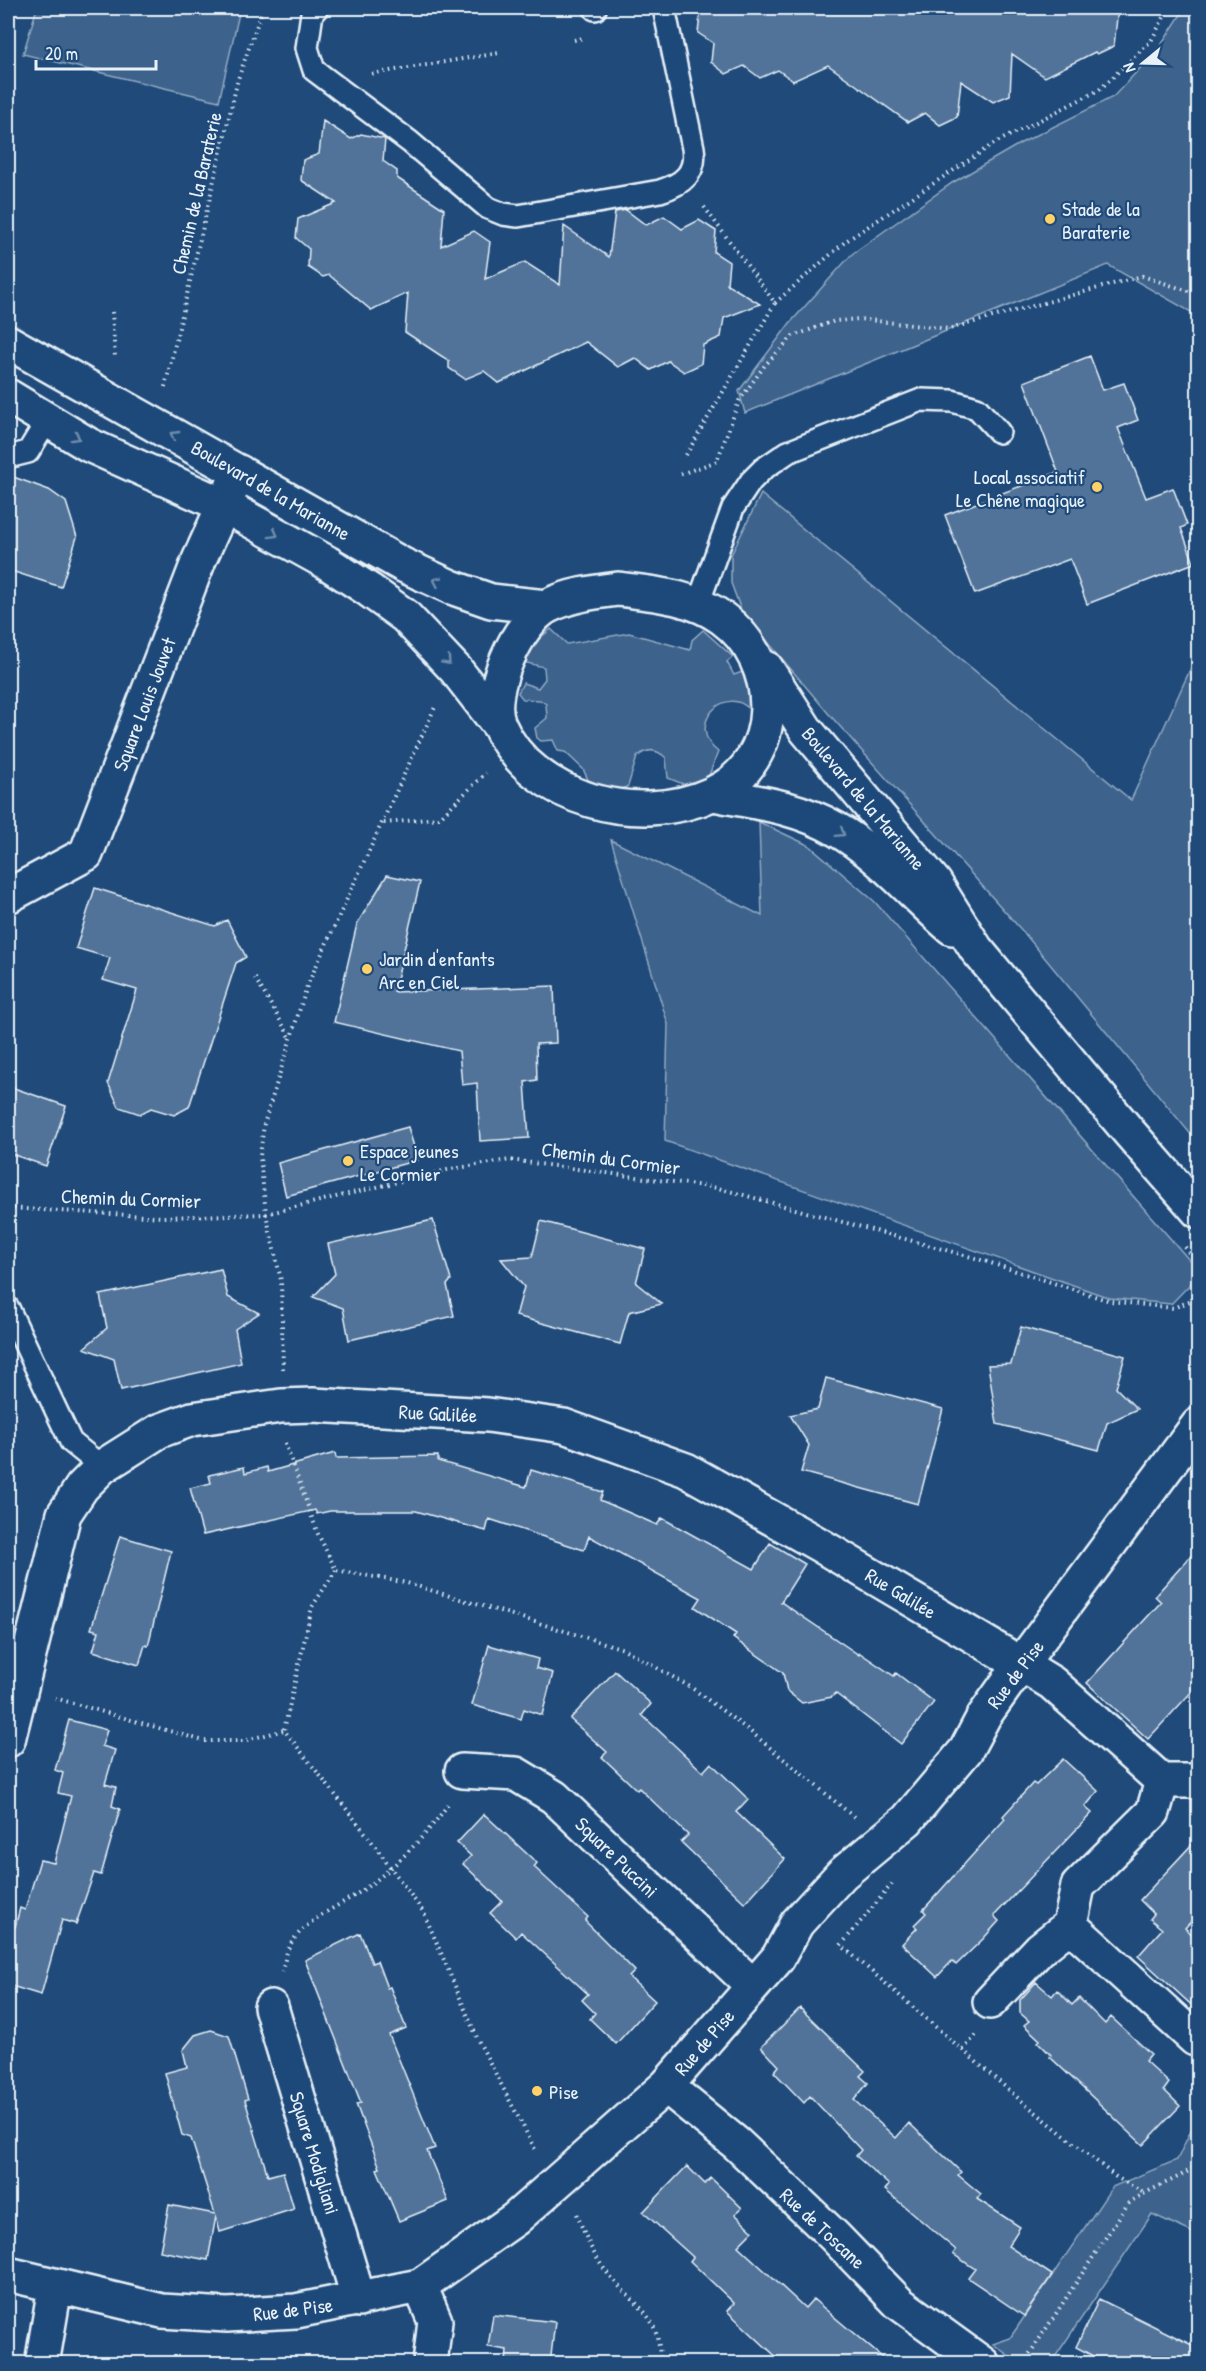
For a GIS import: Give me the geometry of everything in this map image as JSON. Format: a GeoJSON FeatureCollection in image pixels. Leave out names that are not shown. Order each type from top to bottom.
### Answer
{"type":"FeatureCollection","features":[{"type":"Feature","properties":{"kind":"street","name":"Boulevard de la Marianne"},"geometry":{"type":"LineString","coordinates":[[8,342],[403,565],[451,587],[491,601],[546,607]]}},
{"type":"Feature","properties":{"kind":"street","name":"Boulevard de la Marianne"},"geometry":{"type":"LineString","coordinates":[[8,396],[89,445],[223,505],[326,562],[405,616],[456,670],[523,761],[542,778],[596,802],[619,807],[666,806],[713,794],[743,772],[764,736],[768,713],[765,684],[752,647]]}},
{"type":"Feature","properties":{"kind":"street","name":"Square Louis Jouvet"},"geometry":{"type":"LineString","coordinates":[[8,896],[86,854],[199,560],[239,472]]}},
{"type":"Feature","properties":{"kind":"street","name":"Boulevard de la Marianne"},"geometry":{"type":"LineString","coordinates":[[506,735],[496,693],[503,668],[527,624],[546,607],[587,593],[618,589],[667,596],[698,604],[723,618],[752,647],[806,730],[935,883],[976,949],[1129,1132],[1198,1210]]}},
{"type":"Feature","properties":{"kind":"street","name":"Boulevard de la Marianne"},"geometry":{"type":"LineString","coordinates":[[713,794],[788,808],[837,829],[856,842],[976,949]]}},
{"type":"Feature","properties":{"kind":"street","name":"Rue Galilée"},"geometry":{"type":"LineString","coordinates":[[8,1740],[63,1514],[82,1487],[102,1467],[159,1431],[192,1419],[281,1407],[313,1406],[488,1415],[564,1426],[686,1470],[818,1544],[1052,1683],[1162,1781]]}},
{"type":"Feature","properties":{"kind":"street","name":"Rue de Pise"},"geometry":{"type":"LineString","coordinates":[[8,2274],[162,2311],[227,2315],[296,2311],[420,2286],[515,2219],[666,2086],[778,1958],[797,1923],[842,1874],[906,1820],[944,1776],[966,1750],[984,1716],[1021,1664],[1198,1425]]}},
{"type":"Feature","properties":{"kind":"street","name":"Square Puccini"},"geometry":{"type":"LineString","coordinates":[[462,1771],[516,1774],[554,1797],[753,1986]]}},
{"type":"Feature","properties":{"kind":"street"},"geometry":{"type":"LineString","coordinates":[[990,2002],[1040,1949],[1070,1925],[1078,1886],[1153,1812],[1162,1781],[1198,1781]]}},
{"type":"Feature","properties":{"kind":"street"},"geometry":{"type":"LineString","coordinates":[[1070,1925],[1195,2039]]}},
{"type":"Feature","properties":{"kind":"street","name":"Square Modigliani"},"geometry":{"type":"LineString","coordinates":[[271,2007],[359,2300]]}},
{"type":"Feature","properties":{"kind":"street","name":"Rue de Toscane"},"geometry":{"type":"LineString","coordinates":[[666,2086],[736,2144],[834,2236],[899,2303],[983,2364]]}},
{"type":"Feature","properties":{"kind":"street"},"geometry":{"type":"LineString","coordinates":[[420,2286],[435,2321],[430,2364]]}},
{"type":"Feature","properties":{"kind":"street"},"geometry":{"type":"LineString","coordinates":[[42,2364],[55,2287]]}},
{"type":"Feature","properties":{"kind":"lane"},"geometry":{"type":"LineString","coordinates":[[317,8],[312,13],[308,57],[314,70],[410,142],[488,208],[503,214],[518,216],[660,191],[685,180],[693,168],[695,158],[664,8]]}},
{"type":"Feature","properties":{"kind":"lane"},"geometry":{"type":"LineString","coordinates":[[698,604],[733,508],[751,481],[763,469],[788,452],[921,400],[952,401],[977,408],[999,432]]}},
{"type":"Feature","properties":{"kind":"lane"},"geometry":{"type":"LineString","coordinates":[[8,457],[28,452],[47,421]]}},
{"type":"Feature","properties":{"kind":"lane"},"geometry":{"type":"LineString","coordinates":[[8,1308],[70,1443],[102,1467]]}},
{"type":"Feature","properties":{"kind":"path","name":"Chemin de la Baraterie"},"geometry":{"type":"LineString","coordinates":[[164,388],[172,365],[238,79],[263,8]]}},
{"type":"Feature","properties":{"kind":"path"},"geometry":{"type":"LineString","coordinates":[[686,455],[775,303],[846,241],[995,143],[1099,90],[1151,41],[1169,8]]}},
{"type":"Feature","properties":{"kind":"path"},"geometry":{"type":"LineString","coordinates":[[329,81],[499,53]]}},
{"type":"Feature","properties":{"kind":"path"},"geometry":{"type":"LineString","coordinates":[[685,180],[775,303]]}},
{"type":"Feature","properties":{"kind":"path"},"geometry":{"type":"LineString","coordinates":[[681,474],[717,460],[739,401],[765,365],[794,336],[835,321],[859,319],[949,329],[1142,276],[1198,294]]}},
{"type":"Feature","properties":{"kind":"path"},"geometry":{"type":"LineString","coordinates":[[112,312],[115,357]]}},
{"type":"Feature","properties":{"kind":"path"},"geometry":{"type":"LineString","coordinates":[[283,1372],[281,1280],[266,1214],[260,1156],[264,1124],[307,986],[440,696]]}},
{"type":"Feature","properties":{"kind":"path"},"geometry":{"type":"LineString","coordinates":[[383,823],[439,818],[506,735]]}},
{"type":"Feature","properties":{"kind":"path"},"geometry":{"type":"LineString","coordinates":[[255,978],[291,1038]]}},
{"type":"Feature","properties":{"kind":"path","name":"Chemin du Cormier"},"geometry":{"type":"LineString","coordinates":[[8,1208],[163,1217],[266,1214],[451,1169],[510,1160],[718,1188],[975,1258],[1110,1301],[1173,1308],[1198,1298]]}},
{"type":"Feature","properties":{"kind":"path"},"geometry":{"type":"LineString","coordinates":[[283,1438],[318,1534],[336,1570]]}},
{"type":"Feature","properties":{"kind":"path"},"geometry":{"type":"LineString","coordinates":[[284,1730],[312,1607],[336,1570]]}},
{"type":"Feature","properties":{"kind":"path"},"geometry":{"type":"LineString","coordinates":[[336,1570],[407,1583],[624,1649],[692,1688],[751,1732],[856,1819]]}},
{"type":"Feature","properties":{"kind":"path"},"geometry":{"type":"LineString","coordinates":[[50,1696],[204,1742],[243,1742],[284,1730]]}},
{"type":"Feature","properties":{"kind":"path"},"geometry":{"type":"LineString","coordinates":[[284,1730],[424,1913],[478,2040],[540,2158]]}},
{"type":"Feature","properties":{"kind":"path"},"geometry":{"type":"LineString","coordinates":[[271,2007],[290,1946],[322,1914],[368,1887],[391,1867],[447,1806],[462,1771]]}},
{"type":"Feature","properties":{"kind":"path"},"geometry":{"type":"LineString","coordinates":[[895,1881],[841,1945],[1018,2098],[1116,2177],[1144,2193]]}},
{"type":"Feature","properties":{"kind":"path"},"geometry":{"type":"LineString","coordinates":[[1023,2364],[1127,2205],[1144,2193],[1190,2171],[1198,2164]]}},
{"type":"Feature","properties":{"kind":"path"},"geometry":{"type":"LineString","coordinates":[[575,2209],[588,2243],[609,2276],[639,2304],[655,2326],[660,2345],[660,2364]]}},
{"type":"Feature","properties":{"kind":"shaded area"},"geometry":{"type":"Polygon","coordinates":[[[37,8],[240,9],[219,101],[23,54],[37,8]]]}},
{"type":"Feature","properties":{"kind":"shaded area","name":"Stade de la Baraterie"},"geometry":{"type":"Polygon","coordinates":[[[1185,8],[1198,8],[1198,316],[1108,265],[745,413],[739,391],[790,323],[852,254],[952,183],[1021,143],[1113,97],[1160,47],[1185,8]]]}},
{"type":"Feature","properties":{"kind":"shaded area"},"geometry":{"type":"Polygon","coordinates":[[[761,494],[1131,800],[1198,652],[1198,1143],[1025,934],[828,713],[741,610],[731,583],[731,555],[761,494]]]}},
{"type":"Feature","properties":{"kind":"shaded area"},"geometry":{"type":"Polygon","coordinates":[[[551,629],[567,644],[629,633],[690,650],[692,640],[703,630],[733,657],[727,662],[734,675],[742,672],[751,701],[750,710],[740,703],[730,701],[720,704],[712,711],[705,730],[709,741],[718,752],[708,778],[688,786],[668,778],[666,758],[656,751],[648,751],[637,757],[628,786],[618,791],[609,786],[590,784],[583,769],[565,752],[558,751],[553,740],[541,741],[537,738],[535,728],[547,718],[546,704],[540,700],[523,699],[518,693],[523,683],[538,688],[545,679],[544,667],[523,662],[533,644],[551,629]]]}},
{"type":"Feature","properties":{"kind":"shaded area"},"geometry":{"type":"Polygon","coordinates":[[[759,822],[810,846],[874,901],[1198,1270],[1198,1276],[1171,1304],[1110,1298],[665,1141],[668,1024],[611,840],[762,916],[759,822]]]}},
{"type":"Feature","properties":{"kind":"shaded area"},"geometry":{"type":"Polygon","coordinates":[[[1198,2115],[1198,2235],[1152,2214],[1051,2363],[1019,2363],[993,2344],[1010,2338],[1112,2187],[1177,2160],[1198,2115]]]}},
{"type":"Feature","properties":{"kind":"building"},"geometry":{"type":"Polygon","coordinates":[[[701,8],[1118,8],[1114,46],[1097,54],[1095,52],[1045,77],[1012,54],[1010,95],[993,102],[961,81],[957,117],[940,125],[925,113],[908,122],[828,65],[793,81],[778,70],[760,78],[744,66],[726,74],[711,62],[713,43],[698,33],[701,8]]]}},
{"type":"Feature","properties":{"kind":"building"},"geometry":{"type":"Polygon","coordinates":[[[323,121],[351,139],[361,134],[385,139],[383,161],[397,171],[397,178],[444,209],[441,246],[474,231],[490,242],[485,279],[525,262],[560,285],[564,226],[609,257],[615,212],[626,210],[646,225],[664,216],[682,229],[699,220],[716,231],[714,252],[729,262],[727,284],[760,304],[724,318],[721,337],[703,345],[701,364],[684,372],[668,361],[651,370],[635,358],[618,367],[586,342],[499,383],[484,371],[465,379],[449,368],[449,361],[405,332],[408,293],[371,310],[329,275],[323,277],[308,267],[309,249],[296,238],[298,219],[336,203],[301,180],[303,160],[319,154],[323,121]]]}},
{"type":"Feature","properties":{"kind":"building"},"geometry":{"type":"Polygon","coordinates":[[[1090,356],[1103,390],[1124,383],[1138,420],[1118,428],[1146,498],[1173,488],[1187,525],[1181,528],[1194,563],[1087,604],[1070,559],[975,594],[945,515],[1058,472],[1024,382],[1090,356]]]}},
{"type":"Feature","properties":{"kind":"building"},"geometry":{"type":"Polygon","coordinates":[[[8,475],[49,490],[66,502],[77,537],[61,587],[8,570],[8,475]]]}},
{"type":"Feature","properties":{"kind":"building"},"geometry":{"type":"Polygon","coordinates":[[[387,875],[420,882],[394,992],[554,986],[556,1043],[536,1044],[537,1080],[525,1082],[529,1138],[480,1141],[477,1083],[462,1085],[459,1051],[334,1022],[357,924],[387,875]]]}},
{"type":"Feature","properties":{"kind":"building"},"geometry":{"type":"Polygon","coordinates":[[[95,888],[215,926],[227,920],[246,957],[236,963],[189,1107],[174,1115],[151,1108],[140,1114],[119,1107],[108,1083],[137,990],[103,980],[110,958],[76,948],[95,888]]]}},
{"type":"Feature","properties":{"kind":"building"},"geometry":{"type":"Polygon","coordinates":[[[8,1086],[66,1106],[46,1166],[8,1153],[8,1086]]]}},
{"type":"Feature","properties":{"kind":"building","name":"Espace jeunes Le Cormier"},"geometry":{"type":"Polygon","coordinates":[[[408,1127],[418,1160],[286,1196],[278,1163],[408,1127]]]}},
{"type":"Feature","properties":{"kind":"building"},"geometry":{"type":"Polygon","coordinates":[[[433,1220],[451,1280],[447,1285],[454,1316],[349,1340],[343,1308],[313,1297],[335,1274],[328,1244],[433,1220]]]}},
{"type":"Feature","properties":{"kind":"building"},"geometry":{"type":"Polygon","coordinates":[[[541,1221],[645,1249],[636,1283],[662,1304],[629,1312],[620,1344],[516,1316],[524,1287],[501,1259],[532,1257],[541,1221]]]}},
{"type":"Feature","properties":{"kind":"building"},"geometry":{"type":"Polygon","coordinates":[[[221,1269],[228,1297],[259,1313],[235,1329],[241,1363],[121,1390],[114,1359],[84,1348],[107,1328],[100,1295],[221,1269]]]}},
{"type":"Feature","properties":{"kind":"building"},"geometry":{"type":"Polygon","coordinates":[[[1021,1327],[1125,1356],[1116,1388],[1137,1409],[1107,1423],[1099,1450],[997,1424],[988,1365],[1011,1364],[1021,1327]]]}},
{"type":"Feature","properties":{"kind":"building"},"geometry":{"type":"Polygon","coordinates":[[[826,1378],[943,1409],[918,1504],[801,1472],[809,1445],[790,1415],[818,1409],[826,1378]]]}},
{"type":"Feature","properties":{"kind":"building"},"geometry":{"type":"Polygon","coordinates":[[[335,1453],[336,1458],[438,1456],[438,1461],[526,1487],[531,1470],[603,1492],[600,1500],[657,1525],[662,1518],[754,1569],[770,1543],[805,1564],[781,1602],[859,1655],[860,1653],[894,1676],[896,1673],[934,1702],[901,1744],[835,1693],[832,1697],[802,1703],[787,1691],[783,1673],[733,1638],[736,1634],[695,1607],[701,1598],[589,1536],[584,1550],[489,1519],[486,1531],[416,1511],[330,1511],[317,1514],[315,1510],[203,1535],[190,1488],[211,1483],[209,1475],[244,1467],[245,1473],[267,1467],[268,1472],[335,1453]]]}},
{"type":"Feature","properties":{"kind":"building"},"geometry":{"type":"Polygon","coordinates":[[[120,1536],[171,1551],[148,1646],[145,1645],[139,1665],[93,1651],[99,1631],[91,1629],[120,1536]]]}},
{"type":"Feature","properties":{"kind":"building"},"geometry":{"type":"Polygon","coordinates":[[[1198,1548],[1198,1685],[1148,1739],[1087,1683],[1161,1602],[1155,1596],[1198,1548]]]}},
{"type":"Feature","properties":{"kind":"building"},"geometry":{"type":"Polygon","coordinates":[[[489,1645],[538,1659],[536,1668],[553,1673],[542,1715],[524,1709],[521,1719],[472,1705],[489,1645]]]}},
{"type":"Feature","properties":{"kind":"building"},"geometry":{"type":"Polygon","coordinates":[[[615,1671],[651,1704],[642,1715],[703,1772],[711,1763],[748,1799],[736,1812],[785,1859],[745,1903],[681,1842],[688,1835],[639,1788],[637,1790],[602,1757],[607,1752],[570,1719],[615,1671]]]}},
{"type":"Feature","properties":{"kind":"building"},"geometry":{"type":"Polygon","coordinates":[[[69,1720],[107,1730],[102,1746],[115,1750],[105,1784],[116,1787],[112,1806],[120,1809],[101,1875],[94,1873],[76,1924],[62,1920],[41,1995],[8,1985],[8,1925],[15,1927],[20,1908],[25,1910],[40,1860],[54,1863],[71,1796],[58,1793],[63,1773],[55,1770],[69,1720]]]}},
{"type":"Feature","properties":{"kind":"building"},"geometry":{"type":"Polygon","coordinates":[[[1063,1759],[1098,1791],[1085,1807],[1092,1813],[994,1916],[999,1921],[983,1939],[956,1965],[952,1961],[937,1977],[902,1944],[917,1928],[914,1925],[926,1913],[923,1910],[1005,1819],[1003,1816],[1033,1783],[1036,1785],[1063,1759]]]}},
{"type":"Feature","properties":{"kind":"building"},"geometry":{"type":"Polygon","coordinates":[[[484,1814],[537,1863],[534,1867],[588,1917],[585,1921],[635,1971],[629,1977],[655,2001],[616,2044],[590,2019],[595,2013],[582,2000],[588,1994],[521,1932],[516,1938],[490,1913],[502,1901],[463,1864],[471,1856],[457,1843],[484,1814]]]}},
{"type":"Feature","properties":{"kind":"building"},"geometry":{"type":"Polygon","coordinates":[[[1198,1838],[1198,1914],[1185,1928],[1198,1940],[1198,2011],[1138,1956],[1162,1929],[1150,1919],[1154,1914],[1140,1900],[1198,1838]]]}},
{"type":"Feature","properties":{"kind":"building"},"geometry":{"type":"Polygon","coordinates":[[[360,1933],[372,1963],[377,1961],[387,1988],[390,1987],[406,2028],[389,2035],[435,2148],[427,2151],[448,2201],[399,2221],[377,2169],[380,2168],[356,2104],[361,2103],[305,1960],[360,1933]]]}},
{"type":"Feature","properties":{"kind":"building"},"geometry":{"type":"Polygon","coordinates":[[[1036,1982],[1052,1996],[1057,1990],[1072,2005],[1079,1998],[1105,2024],[1111,2017],[1151,2054],[1145,2061],[1169,2083],[1164,2090],[1180,2106],[1143,2145],[1050,2057],[1051,2055],[1038,2042],[1040,2040],[1024,2025],[1029,2021],[1020,2013],[1020,2000],[1036,1982]]]}},
{"type":"Feature","properties":{"kind":"building"},"geometry":{"type":"Polygon","coordinates":[[[800,2008],[865,2071],[860,2076],[868,2083],[854,2100],[896,2138],[909,2123],[961,2172],[958,2175],[981,2194],[977,2199],[1020,2227],[1008,2246],[1052,2275],[1024,2316],[968,2278],[975,2269],[953,2254],[956,2250],[885,2190],[889,2185],[856,2156],[861,2150],[810,2096],[804,2103],[774,2072],[779,2066],[761,2047],[800,2008]]]}},
{"type":"Feature","properties":{"kind":"building"},"geometry":{"type":"Polygon","coordinates":[[[211,2030],[229,2036],[268,2176],[283,2172],[294,2209],[220,2232],[216,2216],[208,2260],[160,2251],[169,2205],[215,2214],[191,2138],[182,2135],[165,2073],[187,2067],[183,2050],[195,2035],[211,2030]]]}},
{"type":"Feature","properties":{"kind":"building"},"geometry":{"type":"Polygon","coordinates":[[[687,2166],[705,2184],[711,2178],[742,2208],[735,2214],[753,2231],[738,2246],[805,2308],[813,2299],[890,2364],[784,2364],[727,2311],[734,2303],[690,2261],[693,2257],[643,2212],[687,2166]]]}},
{"type":"Feature","properties":{"kind":"building"},"geometry":{"type":"Polygon","coordinates":[[[1099,2299],[1198,2348],[1198,2364],[1108,2364],[1076,2347],[1099,2299]]]}},
{"type":"Feature","properties":{"kind":"building"},"geometry":{"type":"Polygon","coordinates":[[[493,2315],[555,2322],[550,2364],[506,2364],[507,2350],[488,2347],[493,2315]]]}},
{"type":"Feature","properties":{"kind":"place","name":"Stade de la Baraterie"},"geometry":{"type":"Point","coordinates":[1050,219]}},
{"type":"Feature","properties":{"kind":"place","name":"Local associatif Le Chêne magique"},"geometry":{"type":"Point","coordinates":[1097,487]}},
{"type":"Feature","properties":{"kind":"place","name":"Jardin d'enfants Arc en Ciel"},"geometry":{"type":"Point","coordinates":[367,969]}},
{"type":"Feature","properties":{"kind":"place","name":"Espace jeunes Le Cormier"},"geometry":{"type":"Point","coordinates":[348,1161]}},
{"type":"Feature","properties":{"kind":"place","name":"Pise"},"geometry":{"type":"Point","coordinates":[537,2091]}}]}
